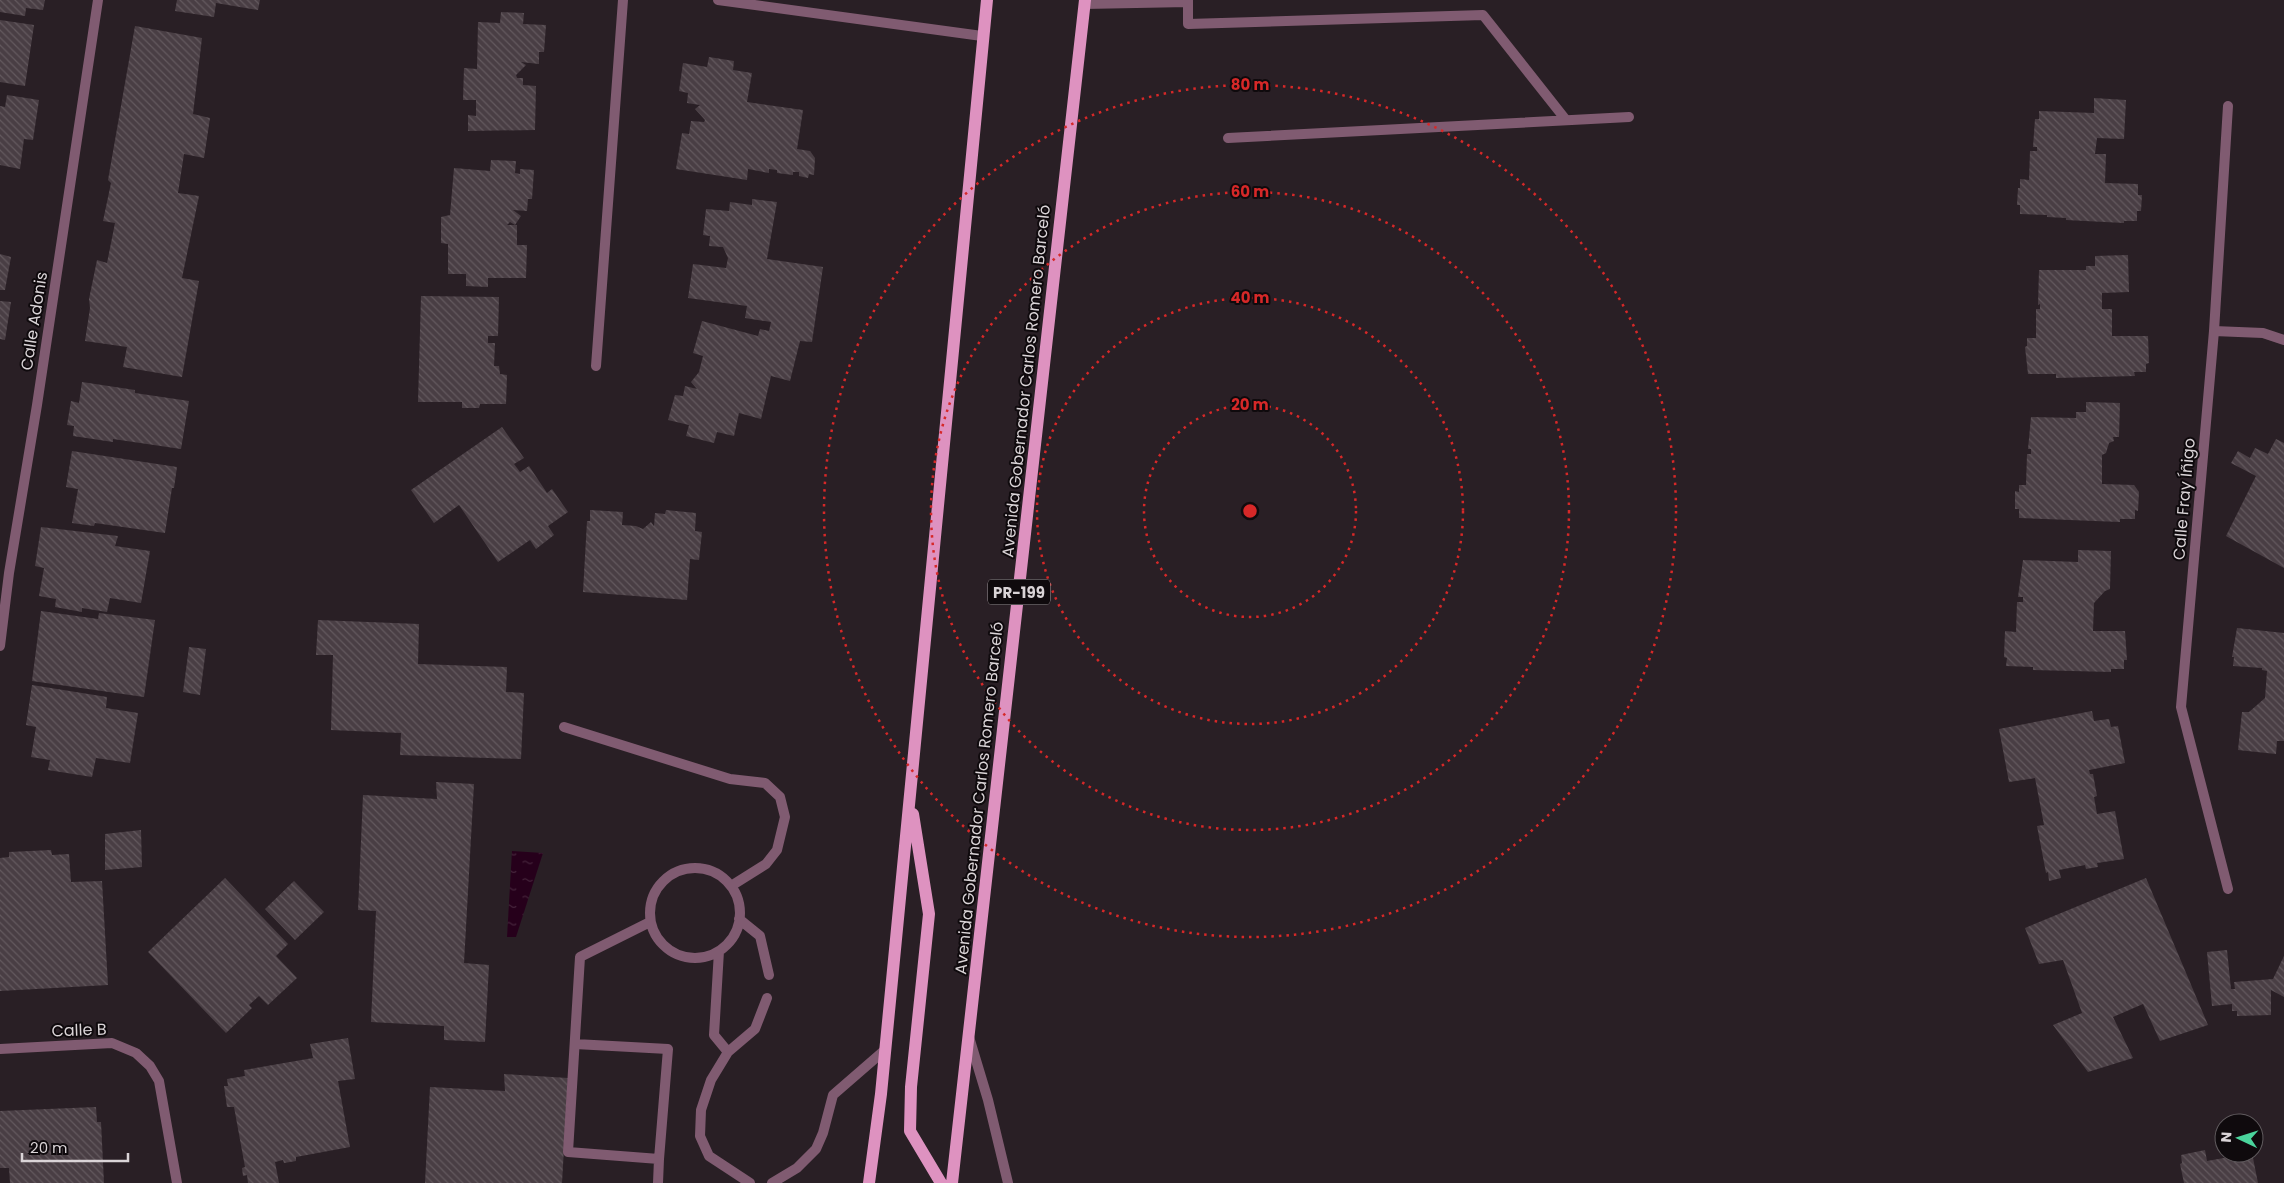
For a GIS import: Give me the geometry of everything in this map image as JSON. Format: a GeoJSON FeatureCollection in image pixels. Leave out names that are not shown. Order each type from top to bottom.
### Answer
{"type":"FeatureCollection","features":[{"type":"Feature","properties":{"kind":"main road"},"geometry":{"type":"LineString","coordinates":[[869,1183],[886,1049],[982,36],[987,0]]}},
{"type":"Feature","properties":{"kind":"main road","name":"Avenida Gobernador Carlos Romero Barceló"},"geometry":{"type":"LineString","coordinates":[[952,1183],[1084,2]]}},
{"type":"Feature","properties":{"kind":"main road"},"geometry":{"type":"LineString","coordinates":[[910,797],[929,914],[911,1087],[910,1132],[941,1183]]}},
{"type":"Feature","properties":{"kind":"street","name":"Calle Adonis"},"geometry":{"type":"LineString","coordinates":[[0,646],[5,572],[37,405],[98,0]]}},
{"type":"Feature","properties":{"kind":"street"},"geometry":{"type":"LineString","coordinates":[[596,366],[623,0]]}},
{"type":"Feature","properties":{"kind":"street"},"geometry":{"type":"LineString","coordinates":[[718,0],[982,36]]}},
{"type":"Feature","properties":{"kind":"street"},"geometry":{"type":"LineString","coordinates":[[1084,2],[1188,1],[1188,24],[1482,14],[1566,120]]}},
{"type":"Feature","properties":{"kind":"street","name":"Calle Fray Íñigo"},"geometry":{"type":"LineString","coordinates":[[2228,106],[2214,330],[2181,707],[2228,889]]}},
{"type":"Feature","properties":{"kind":"street"},"geometry":{"type":"LineString","coordinates":[[1228,138],[1629,117]]}},
{"type":"Feature","properties":{"kind":"street"},"geometry":{"type":"LineString","coordinates":[[2214,330],[2264,334],[2284,340]]}},
{"type":"Feature","properties":{"kind":"street"},"geometry":{"type":"LineString","coordinates":[[564,727],[730,778],[765,783],[780,797],[785,817],[777,850],[766,864],[731,886]]}},
{"type":"Feature","properties":{"kind":"street"},"geometry":{"type":"LineString","coordinates":[[691,867],[706,869],[720,875],[731,886],[738,899],[739,919],[737,929],[730,941],[719,951],[706,957],[691,958],[677,955],[665,947],[656,936],[650,922],[649,906],[654,892],[664,879],[676,871],[691,867]]}},
{"type":"Feature","properties":{"kind":"street"},"geometry":{"type":"LineString","coordinates":[[739,919],[760,936],[768,974]]}},
{"type":"Feature","properties":{"kind":"street"},"geometry":{"type":"LineString","coordinates":[[650,922],[580,957],[568,1152],[660,1159]]}},
{"type":"Feature","properties":{"kind":"street"},"geometry":{"type":"LineString","coordinates":[[719,951],[714,1035],[728,1052]]}},
{"type":"Feature","properties":{"kind":"street"},"geometry":{"type":"LineString","coordinates":[[750,1183],[709,1156],[700,1136],[701,1110],[711,1080],[728,1052],[755,1029],[767,998]]}},
{"type":"Feature","properties":{"kind":"street"},"geometry":{"type":"LineString","coordinates":[[969,1036],[988,1100],[1008,1183]]}},
{"type":"Feature","properties":{"kind":"street","name":"Calle B"},"geometry":{"type":"LineString","coordinates":[[0,1049],[112,1043],[136,1052],[150,1066],[159,1081],[177,1183]]}},
{"type":"Feature","properties":{"kind":"street"},"geometry":{"type":"LineString","coordinates":[[575,1044],[668,1049],[658,1183]]}},
{"type":"Feature","properties":{"kind":"street"},"geometry":{"type":"LineString","coordinates":[[772,1183],[797,1168],[816,1149],[823,1133],[833,1094],[886,1049]]}},
{"type":"Feature","properties":{"kind":"water"},"geometry":{"type":"Polygon","coordinates":[[[512,851],[543,853],[516,937],[507,937],[512,851]]]}},
{"type":"Feature","properties":{"kind":"building"},"geometry":{"type":"Polygon","coordinates":[[[0,0],[45,0],[43,10],[26,8],[25,16],[0,12],[0,0]]]}},
{"type":"Feature","properties":{"kind":"building"},"geometry":{"type":"Polygon","coordinates":[[[177,0],[260,0],[258,10],[216,3],[214,17],[175,11],[177,0]]]}},
{"type":"Feature","properties":{"kind":"building"},"geometry":{"type":"Polygon","coordinates":[[[501,12],[524,13],[523,24],[546,25],[544,52],[539,52],[539,64],[521,62],[526,65],[516,75],[517,78],[523,78],[523,85],[536,86],[535,130],[468,131],[468,115],[476,116],[476,100],[463,100],[464,68],[477,69],[478,22],[500,23],[501,12]]]}},
{"type":"Feature","properties":{"kind":"building"},"geometry":{"type":"Polygon","coordinates":[[[0,20],[34,25],[25,86],[0,82],[0,20]]]}},
{"type":"Feature","properties":{"kind":"building"},"geometry":{"type":"Polygon","coordinates":[[[135,26],[202,38],[193,114],[210,118],[204,158],[184,154],[178,193],[199,196],[182,278],[199,281],[182,377],[123,367],[127,347],[85,341],[90,308],[89,299],[97,260],[107,263],[115,223],[103,221],[111,183],[108,180],[135,26]]]}},
{"type":"Feature","properties":{"kind":"building"},"geometry":{"type":"Polygon","coordinates":[[[709,57],[734,61],[733,70],[752,73],[747,102],[803,110],[797,149],[810,151],[815,158],[814,175],[809,174],[808,178],[799,176],[799,172],[793,172],[793,175],[777,173],[777,170],[769,169],[769,173],[748,169],[747,180],[676,169],[682,133],[689,134],[691,121],[704,122],[705,120],[695,109],[700,105],[687,103],[688,93],[679,91],[683,63],[707,67],[709,57]]]}},
{"type":"Feature","properties":{"kind":"building"},"geometry":{"type":"Polygon","coordinates":[[[7,95],[39,100],[33,140],[24,139],[20,169],[0,165],[0,106],[5,107],[7,95]]]}},
{"type":"Feature","properties":{"kind":"building"},"geometry":{"type":"Polygon","coordinates":[[[2094,98],[2126,100],[2124,139],[2097,138],[2095,154],[2106,154],[2105,183],[2138,184],[2138,195],[2142,195],[2141,211],[2137,211],[2137,221],[2124,221],[2124,223],[2066,220],[2066,218],[2047,217],[2047,215],[2020,214],[2020,205],[2017,205],[2018,188],[2020,188],[2020,179],[2029,180],[2030,151],[2037,151],[2037,147],[2033,147],[2035,119],[2039,119],[2039,111],[2094,113],[2094,98]]]}},
{"type":"Feature","properties":{"kind":"building"},"geometry":{"type":"Polygon","coordinates":[[[491,160],[516,161],[515,173],[520,174],[520,169],[534,170],[532,199],[528,199],[527,211],[513,210],[521,216],[515,225],[517,225],[517,245],[527,245],[526,278],[488,278],[488,287],[466,286],[466,274],[448,274],[448,244],[441,243],[441,217],[450,215],[454,168],[490,171],[491,160]]]}},
{"type":"Feature","properties":{"kind":"building"},"geometry":{"type":"Polygon","coordinates":[[[752,199],[777,202],[767,259],[823,267],[812,342],[800,341],[790,381],[771,376],[761,419],[739,413],[734,436],[717,432],[714,443],[686,436],[689,425],[668,420],[675,395],[683,396],[685,386],[697,389],[691,382],[699,372],[703,356],[693,353],[702,321],[758,336],[760,329],[769,331],[771,322],[745,318],[747,306],[688,298],[693,264],[726,268],[728,258],[723,247],[709,246],[710,236],[703,235],[706,209],[729,211],[730,202],[752,205],[752,199]]]}},
{"type":"Feature","properties":{"kind":"building"},"geometry":{"type":"Polygon","coordinates":[[[0,254],[11,257],[5,290],[0,290],[0,254]]]}},
{"type":"Feature","properties":{"kind":"building"},"geometry":{"type":"Polygon","coordinates":[[[2128,255],[2129,292],[2102,293],[2102,309],[2112,309],[2112,336],[2148,336],[2149,363],[2146,364],[2146,372],[2134,372],[2135,376],[2056,378],[2056,374],[2028,374],[2025,347],[2027,346],[2027,338],[2036,338],[2036,309],[2040,309],[2040,304],[2038,305],[2039,270],[2086,270],[2086,266],[2095,266],[2095,256],[2128,255]]]}},
{"type":"Feature","properties":{"kind":"building"},"geometry":{"type":"Polygon","coordinates":[[[421,296],[499,297],[498,336],[488,336],[488,343],[495,343],[494,366],[499,366],[500,374],[507,375],[506,404],[480,404],[479,408],[462,408],[462,402],[418,402],[421,296]]]}},
{"type":"Feature","properties":{"kind":"building"},"geometry":{"type":"Polygon","coordinates":[[[0,301],[11,302],[5,340],[0,339],[0,301]]]}},
{"type":"Feature","properties":{"kind":"building"},"geometry":{"type":"Polygon","coordinates":[[[82,382],[135,390],[135,393],[189,401],[181,449],[113,439],[113,442],[73,436],[74,426],[67,425],[71,401],[79,403],[82,382]]]}},
{"type":"Feature","properties":{"kind":"building"},"geometry":{"type":"Polygon","coordinates":[[[2086,402],[2120,403],[2119,437],[2113,437],[2114,441],[2109,443],[2106,453],[2102,455],[2102,484],[2134,485],[2139,492],[2138,511],[2135,510],[2135,519],[2120,519],[2120,522],[2019,518],[2019,509],[2015,509],[2015,491],[2019,492],[2019,485],[2026,485],[2027,454],[2031,454],[2031,449],[2028,449],[2031,417],[2076,418],[2076,412],[2086,412],[2086,402]]]}},
{"type":"Feature","properties":{"kind":"building"},"geometry":{"type":"Polygon","coordinates":[[[502,427],[524,458],[514,464],[520,472],[529,466],[547,493],[552,489],[568,512],[548,526],[554,535],[536,549],[530,540],[498,562],[459,505],[434,523],[411,490],[502,427]]]}},
{"type":"Feature","properties":{"kind":"building"},"geometry":{"type":"Polygon","coordinates":[[[2276,439],[2284,443],[2284,568],[2226,536],[2256,476],[2231,463],[2238,451],[2250,458],[2255,448],[2268,454],[2276,439]]]}},
{"type":"Feature","properties":{"kind":"building"},"geometry":{"type":"Polygon","coordinates":[[[72,451],[177,467],[165,533],[95,523],[94,526],[72,523],[78,489],[66,487],[72,451]]]}},
{"type":"Feature","properties":{"kind":"building"},"geometry":{"type":"Polygon","coordinates":[[[590,510],[623,512],[622,525],[636,526],[643,529],[651,522],[654,526],[655,513],[665,514],[666,510],[696,513],[695,531],[702,532],[699,560],[690,559],[687,600],[583,592],[587,521],[590,521],[590,510]]]}},
{"type":"Feature","properties":{"kind":"building"},"geometry":{"type":"Polygon","coordinates":[[[41,527],[118,536],[115,546],[150,551],[141,603],[110,598],[107,612],[82,608],[82,612],[55,607],[56,599],[39,596],[44,568],[35,566],[41,527]]]}},
{"type":"Feature","properties":{"kind":"building"},"geometry":{"type":"Polygon","coordinates":[[[2078,550],[2111,551],[2110,589],[2105,591],[2094,603],[2093,631],[2125,631],[2127,660],[2124,660],[2124,669],[2111,669],[2111,672],[2033,670],[2033,667],[2006,666],[2007,658],[2004,657],[2005,631],[2016,632],[2017,602],[2023,602],[2023,597],[2018,597],[2023,560],[2078,562],[2078,550]]]}},
{"type":"Feature","properties":{"kind":"building"},"geometry":{"type":"Polygon","coordinates":[[[41,611],[98,619],[99,613],[155,620],[144,697],[32,681],[41,611]]]}},
{"type":"Feature","properties":{"kind":"building"},"geometry":{"type":"Polygon","coordinates":[[[318,620],[419,624],[418,664],[507,667],[506,692],[524,693],[521,759],[400,755],[401,733],[331,730],[333,655],[316,655],[318,620]]]}},
{"type":"Feature","properties":{"kind":"building"},"geometry":{"type":"Polygon","coordinates":[[[2237,628],[2284,633],[2284,741],[2277,741],[2276,754],[2238,750],[2242,712],[2249,712],[2265,698],[2267,671],[2262,670],[2262,668],[2233,666],[2234,657],[2232,657],[2237,628]]]}},
{"type":"Feature","properties":{"kind":"building"},"geometry":{"type":"Polygon","coordinates":[[[189,647],[206,649],[200,695],[183,692],[189,647]]]}},
{"type":"Feature","properties":{"kind":"building"},"geometry":{"type":"Polygon","coordinates":[[[32,685],[107,697],[106,708],[138,713],[130,763],[96,758],[92,777],[48,770],[50,760],[31,757],[36,727],[26,725],[32,685]]]}},
{"type":"Feature","properties":{"kind":"building"},"geometry":{"type":"Polygon","coordinates":[[[2092,711],[2094,721],[2109,719],[2111,727],[2118,726],[2125,763],[2089,770],[2090,774],[2093,774],[2097,796],[2094,797],[2097,814],[2115,811],[2124,859],[2097,863],[2098,867],[2086,869],[2085,865],[2059,870],[2061,878],[2049,881],[2037,826],[2044,825],[2035,778],[2009,782],[1999,729],[2092,711]]]}},
{"type":"Feature","properties":{"kind":"building"},"geometry":{"type":"Polygon","coordinates":[[[436,782],[474,784],[464,963],[489,965],[485,1042],[444,1040],[444,1026],[371,1022],[376,911],[358,910],[363,795],[437,799],[436,782]]]}},
{"type":"Feature","properties":{"kind":"building"},"geometry":{"type":"Polygon","coordinates":[[[141,830],[142,867],[105,870],[105,834],[141,830]]]}},
{"type":"Feature","properties":{"kind":"building"},"geometry":{"type":"Polygon","coordinates":[[[51,850],[52,855],[69,854],[71,882],[102,881],[108,985],[0,991],[0,858],[9,857],[9,852],[51,850]]]}},
{"type":"Feature","properties":{"kind":"building"},"geometry":{"type":"Polygon","coordinates":[[[225,878],[288,944],[276,956],[297,978],[268,1005],[259,996],[249,1005],[252,1008],[226,1033],[148,952],[225,878]]]}},
{"type":"Feature","properties":{"kind":"building"},"geometry":{"type":"Polygon","coordinates":[[[2146,878],[2208,1025],[2160,1041],[2143,1004],[2113,1017],[2133,1058],[2088,1072],[2053,1025],[2082,1013],[2063,960],[2039,964],[2025,928],[2146,878]]]}},
{"type":"Feature","properties":{"kind":"building"},"geometry":{"type":"Polygon","coordinates":[[[294,881],[324,912],[295,940],[265,909],[294,881]]]}},
{"type":"Feature","properties":{"kind":"building"},"geometry":{"type":"Polygon","coordinates":[[[2227,950],[2231,989],[2235,989],[2234,982],[2273,979],[2284,956],[2284,997],[2271,990],[2271,1015],[2237,1016],[2237,1011],[2232,1011],[2232,1004],[2212,1006],[2207,952],[2227,950]]]}},
{"type":"Feature","properties":{"kind":"building"},"geometry":{"type":"Polygon","coordinates":[[[348,1038],[355,1079],[338,1081],[350,1147],[296,1157],[296,1161],[284,1163],[283,1160],[275,1162],[279,1183],[248,1183],[247,1175],[243,1176],[242,1168],[245,1167],[234,1107],[227,1107],[224,1086],[228,1086],[227,1079],[245,1076],[244,1070],[313,1058],[310,1044],[348,1038]]]}},
{"type":"Feature","properties":{"kind":"building"},"geometry":{"type":"Polygon","coordinates":[[[504,1074],[568,1078],[562,1183],[425,1183],[430,1087],[505,1091],[504,1074]]]}},
{"type":"Feature","properties":{"kind":"building"},"geometry":{"type":"Polygon","coordinates":[[[96,1107],[97,1122],[101,1122],[104,1183],[10,1183],[9,1168],[0,1168],[0,1111],[96,1107]]]}},
{"type":"Feature","properties":{"kind":"building"},"geometry":{"type":"Polygon","coordinates":[[[2205,1150],[2207,1161],[2214,1160],[2214,1163],[2254,1163],[2258,1183],[2184,1183],[2180,1164],[2182,1163],[2181,1155],[2205,1150]]]}}]}
